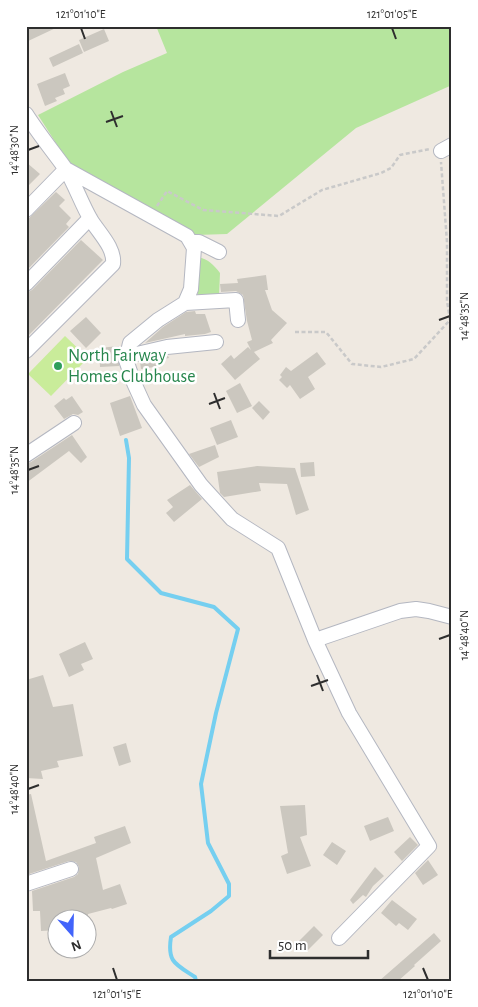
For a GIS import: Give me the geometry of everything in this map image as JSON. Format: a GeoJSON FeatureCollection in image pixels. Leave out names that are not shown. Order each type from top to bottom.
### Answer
{"type":"FeatureCollection","features":[{"type":"Feature","properties":{"kind":"street"},"geometry":{"type":"LineString","coordinates":[[26,114],[30,132],[66,169],[187,236],[194,248],[191,289],[185,303]]}},
{"type":"Feature","properties":{"kind":"street"},"geometry":{"type":"LineString","coordinates":[[26,210],[66,169]]}},
{"type":"Feature","properties":{"kind":"street"},"geometry":{"type":"LineString","coordinates":[[26,351],[113,264],[112,251],[90,218],[66,169]]}},
{"type":"Feature","properties":{"kind":"street"},"geometry":{"type":"LineString","coordinates":[[26,284],[90,218]]}},
{"type":"Feature","properties":{"kind":"street"},"geometry":{"type":"LineString","coordinates":[[191,242],[199,242],[219,252]]}},
{"type":"Feature","properties":{"kind":"street"},"geometry":{"type":"LineString","coordinates":[[238,320],[236,300],[185,303],[158,320],[130,343],[126,360],[144,405],[201,485],[232,519],[278,548],[349,713],[429,846],[338,938]]}},
{"type":"Feature","properties":{"kind":"street"},"geometry":{"type":"LineString","coordinates":[[128,356],[167,347],[216,342]]}},
{"type":"Feature","properties":{"kind":"street"},"geometry":{"type":"LineString","coordinates":[[26,455],[74,423]]}},
{"type":"Feature","properties":{"kind":"street"},"geometry":{"type":"LineString","coordinates":[[316,640],[400,610],[416,609],[446,614],[452,617]]}},
{"type":"Feature","properties":{"kind":"street"},"geometry":{"type":"LineString","coordinates":[[26,884],[71,870]]}},
{"type":"Feature","properties":{"kind":"path"},"geometry":{"type":"LineString","coordinates":[[150,216],[167,191],[203,210],[279,216],[322,190],[381,173],[391,168],[400,155],[434,148],[446,148],[442,188],[447,242],[447,301],[450,320],[414,360],[381,367],[352,364],[326,332],[295,332]]}},
{"type":"Feature","properties":{"kind":"green space"},"geometry":{"type":"Polygon","coordinates":[[[156,26],[452,26],[452,85],[356,128],[227,234],[196,235],[70,165],[38,115],[123,72],[167,53],[156,26]]]}},
{"type":"Feature","properties":{"kind":"green space"},"geometry":{"type":"Polygon","coordinates":[[[198,257],[205,259],[220,273],[219,296],[198,298],[198,257]]]}},
{"type":"Feature","properties":{"kind":"green space","name":"North Fairway Homes Clubhouse"},"geometry":{"type":"Polygon","coordinates":[[[65,336],[88,358],[51,396],[28,374],[65,336]]]}},
{"type":"Feature","properties":{"kind":"building"},"geometry":{"type":"Polygon","coordinates":[[[26,26],[60,26],[26,42],[26,26]]]}},
{"type":"Feature","properties":{"kind":"building"},"geometry":{"type":"Polygon","coordinates":[[[104,29],[109,41],[84,52],[79,40],[104,29]]]}},
{"type":"Feature","properties":{"kind":"building"},"geometry":{"type":"Polygon","coordinates":[[[79,44],[83,53],[53,67],[49,58],[79,44]]]}},
{"type":"Feature","properties":{"kind":"building"},"geometry":{"type":"Polygon","coordinates":[[[65,73],[70,86],[63,89],[65,94],[55,98],[57,101],[45,106],[37,84],[65,73]]]}},
{"type":"Feature","properties":{"kind":"building"},"geometry":{"type":"Polygon","coordinates":[[[26,162],[40,174],[26,188],[26,162]]]}},
{"type":"Feature","properties":{"kind":"building"},"geometry":{"type":"Polygon","coordinates":[[[56,192],[65,200],[59,206],[71,218],[66,224],[69,227],[26,271],[26,221],[56,192]]]}},
{"type":"Feature","properties":{"kind":"building"},"geometry":{"type":"Polygon","coordinates":[[[81,240],[103,260],[26,338],[26,293],[32,290],[81,240]]]}},
{"type":"Feature","properties":{"kind":"building"},"geometry":{"type":"Polygon","coordinates":[[[266,275],[268,290],[265,290],[272,310],[287,323],[271,340],[273,343],[254,352],[260,359],[235,380],[221,364],[231,355],[234,359],[248,347],[251,350],[247,342],[252,340],[243,295],[236,291],[221,292],[220,284],[238,283],[237,279],[266,275]]]}},
{"type":"Feature","properties":{"kind":"building"},"geometry":{"type":"Polygon","coordinates":[[[195,311],[196,314],[205,314],[211,332],[185,336],[185,334],[145,343],[163,327],[186,312],[195,311]]]}},
{"type":"Feature","properties":{"kind":"building"},"geometry":{"type":"Polygon","coordinates":[[[86,317],[101,333],[86,348],[70,331],[86,317]]]}},
{"type":"Feature","properties":{"kind":"building"},"geometry":{"type":"Polygon","coordinates":[[[119,346],[119,366],[100,367],[99,348],[119,346]]]}},
{"type":"Feature","properties":{"kind":"building"},"geometry":{"type":"Polygon","coordinates":[[[317,352],[326,364],[308,377],[315,389],[300,399],[290,385],[287,388],[279,380],[282,377],[280,375],[286,367],[291,371],[317,352]]]}},
{"type":"Feature","properties":{"kind":"building"},"geometry":{"type":"Polygon","coordinates":[[[168,356],[169,358],[160,360],[161,366],[141,369],[140,362],[168,356]]]}},
{"type":"Feature","properties":{"kind":"building"},"geometry":{"type":"Polygon","coordinates":[[[240,383],[252,406],[237,413],[226,391],[240,383]]]}},
{"type":"Feature","properties":{"kind":"building"},"geometry":{"type":"Polygon","coordinates":[[[72,396],[83,412],[78,415],[73,414],[64,419],[54,406],[64,398],[66,400],[72,396]]]}},
{"type":"Feature","properties":{"kind":"building"},"geometry":{"type":"Polygon","coordinates":[[[130,396],[142,428],[120,436],[110,403],[130,396]]]}},
{"type":"Feature","properties":{"kind":"building"},"geometry":{"type":"Polygon","coordinates":[[[259,401],[270,412],[263,420],[252,408],[259,401]]]}},
{"type":"Feature","properties":{"kind":"building"},"geometry":{"type":"Polygon","coordinates":[[[231,420],[238,437],[217,445],[210,428],[231,420]]]}},
{"type":"Feature","properties":{"kind":"building"},"geometry":{"type":"Polygon","coordinates":[[[72,435],[87,457],[81,463],[69,451],[26,483],[26,464],[72,435]]]}},
{"type":"Feature","properties":{"kind":"building"},"geometry":{"type":"Polygon","coordinates":[[[215,445],[219,457],[199,467],[189,454],[215,445]]]}},
{"type":"Feature","properties":{"kind":"building"},"geometry":{"type":"Polygon","coordinates":[[[314,462],[315,476],[301,477],[300,463],[314,462]]]}},
{"type":"Feature","properties":{"kind":"building"},"geometry":{"type":"Polygon","coordinates":[[[257,466],[295,468],[309,510],[296,515],[287,484],[259,483],[261,491],[224,497],[220,493],[217,472],[257,466]]]}},
{"type":"Feature","properties":{"kind":"building"},"geometry":{"type":"Polygon","coordinates":[[[190,485],[202,499],[174,522],[166,513],[173,507],[167,500],[190,485]]]}},
{"type":"Feature","properties":{"kind":"building"},"geometry":{"type":"Polygon","coordinates":[[[85,642],[93,659],[81,664],[84,670],[69,677],[59,654],[85,642]]]}},
{"type":"Feature","properties":{"kind":"building"},"geometry":{"type":"Polygon","coordinates":[[[43,675],[53,707],[73,704],[83,756],[57,761],[59,767],[41,771],[43,779],[26,778],[26,680],[43,675]]]}},
{"type":"Feature","properties":{"kind":"building"},"geometry":{"type":"Polygon","coordinates":[[[126,743],[131,762],[119,766],[113,747],[126,743]]]}},
{"type":"Feature","properties":{"kind":"building"},"geometry":{"type":"Polygon","coordinates":[[[31,794],[46,861],[96,843],[94,837],[125,826],[131,843],[96,858],[103,890],[120,884],[127,904],[98,911],[48,910],[48,931],[41,931],[40,911],[33,911],[32,891],[74,877],[78,874],[79,867],[76,862],[69,861],[26,875],[26,795],[31,794]]]}},
{"type":"Feature","properties":{"kind":"building"},"geometry":{"type":"Polygon","coordinates":[[[305,805],[307,835],[300,837],[311,866],[287,874],[281,856],[288,853],[280,806],[305,805]]]}},
{"type":"Feature","properties":{"kind":"building"},"geometry":{"type":"Polygon","coordinates":[[[388,817],[394,831],[370,841],[364,826],[388,817]]]}},
{"type":"Feature","properties":{"kind":"building"},"geometry":{"type":"Polygon","coordinates":[[[410,837],[418,845],[402,861],[394,852],[410,837]]]}},
{"type":"Feature","properties":{"kind":"building"},"geometry":{"type":"Polygon","coordinates":[[[332,842],[346,851],[337,865],[323,855],[332,842]]]}},
{"type":"Feature","properties":{"kind":"building"},"geometry":{"type":"Polygon","coordinates":[[[428,860],[438,875],[423,885],[415,873],[428,860]]]}},
{"type":"Feature","properties":{"kind":"building"},"geometry":{"type":"Polygon","coordinates":[[[375,867],[384,876],[373,886],[366,897],[363,895],[353,904],[350,900],[375,867]]]}},
{"type":"Feature","properties":{"kind":"building"},"geometry":{"type":"Polygon","coordinates":[[[392,900],[417,919],[408,930],[399,923],[396,926],[381,913],[392,900]]]}},
{"type":"Feature","properties":{"kind":"building"},"geometry":{"type":"Polygon","coordinates":[[[314,926],[323,935],[306,952],[297,943],[314,926]]]}},
{"type":"Feature","properties":{"kind":"building"},"geometry":{"type":"Polygon","coordinates":[[[434,933],[441,941],[398,981],[379,981],[434,933]]]}},
{"type":"Feature","properties":{"kind":"waterway"},"geometry":{"type":"LineString","coordinates":[[126,440],[129,458],[127,559],[161,593],[214,607],[238,629],[216,713],[201,784],[208,843],[229,884],[229,896],[211,911],[171,937],[170,945],[170,952],[174,962],[195,977],[196,981]]}},
{"type":"Feature","properties":{"kind":"place","name":"North Fairway Homes Clubhouse"},"geometry":{"type":"Point","coordinates":[58,366]}}]}
